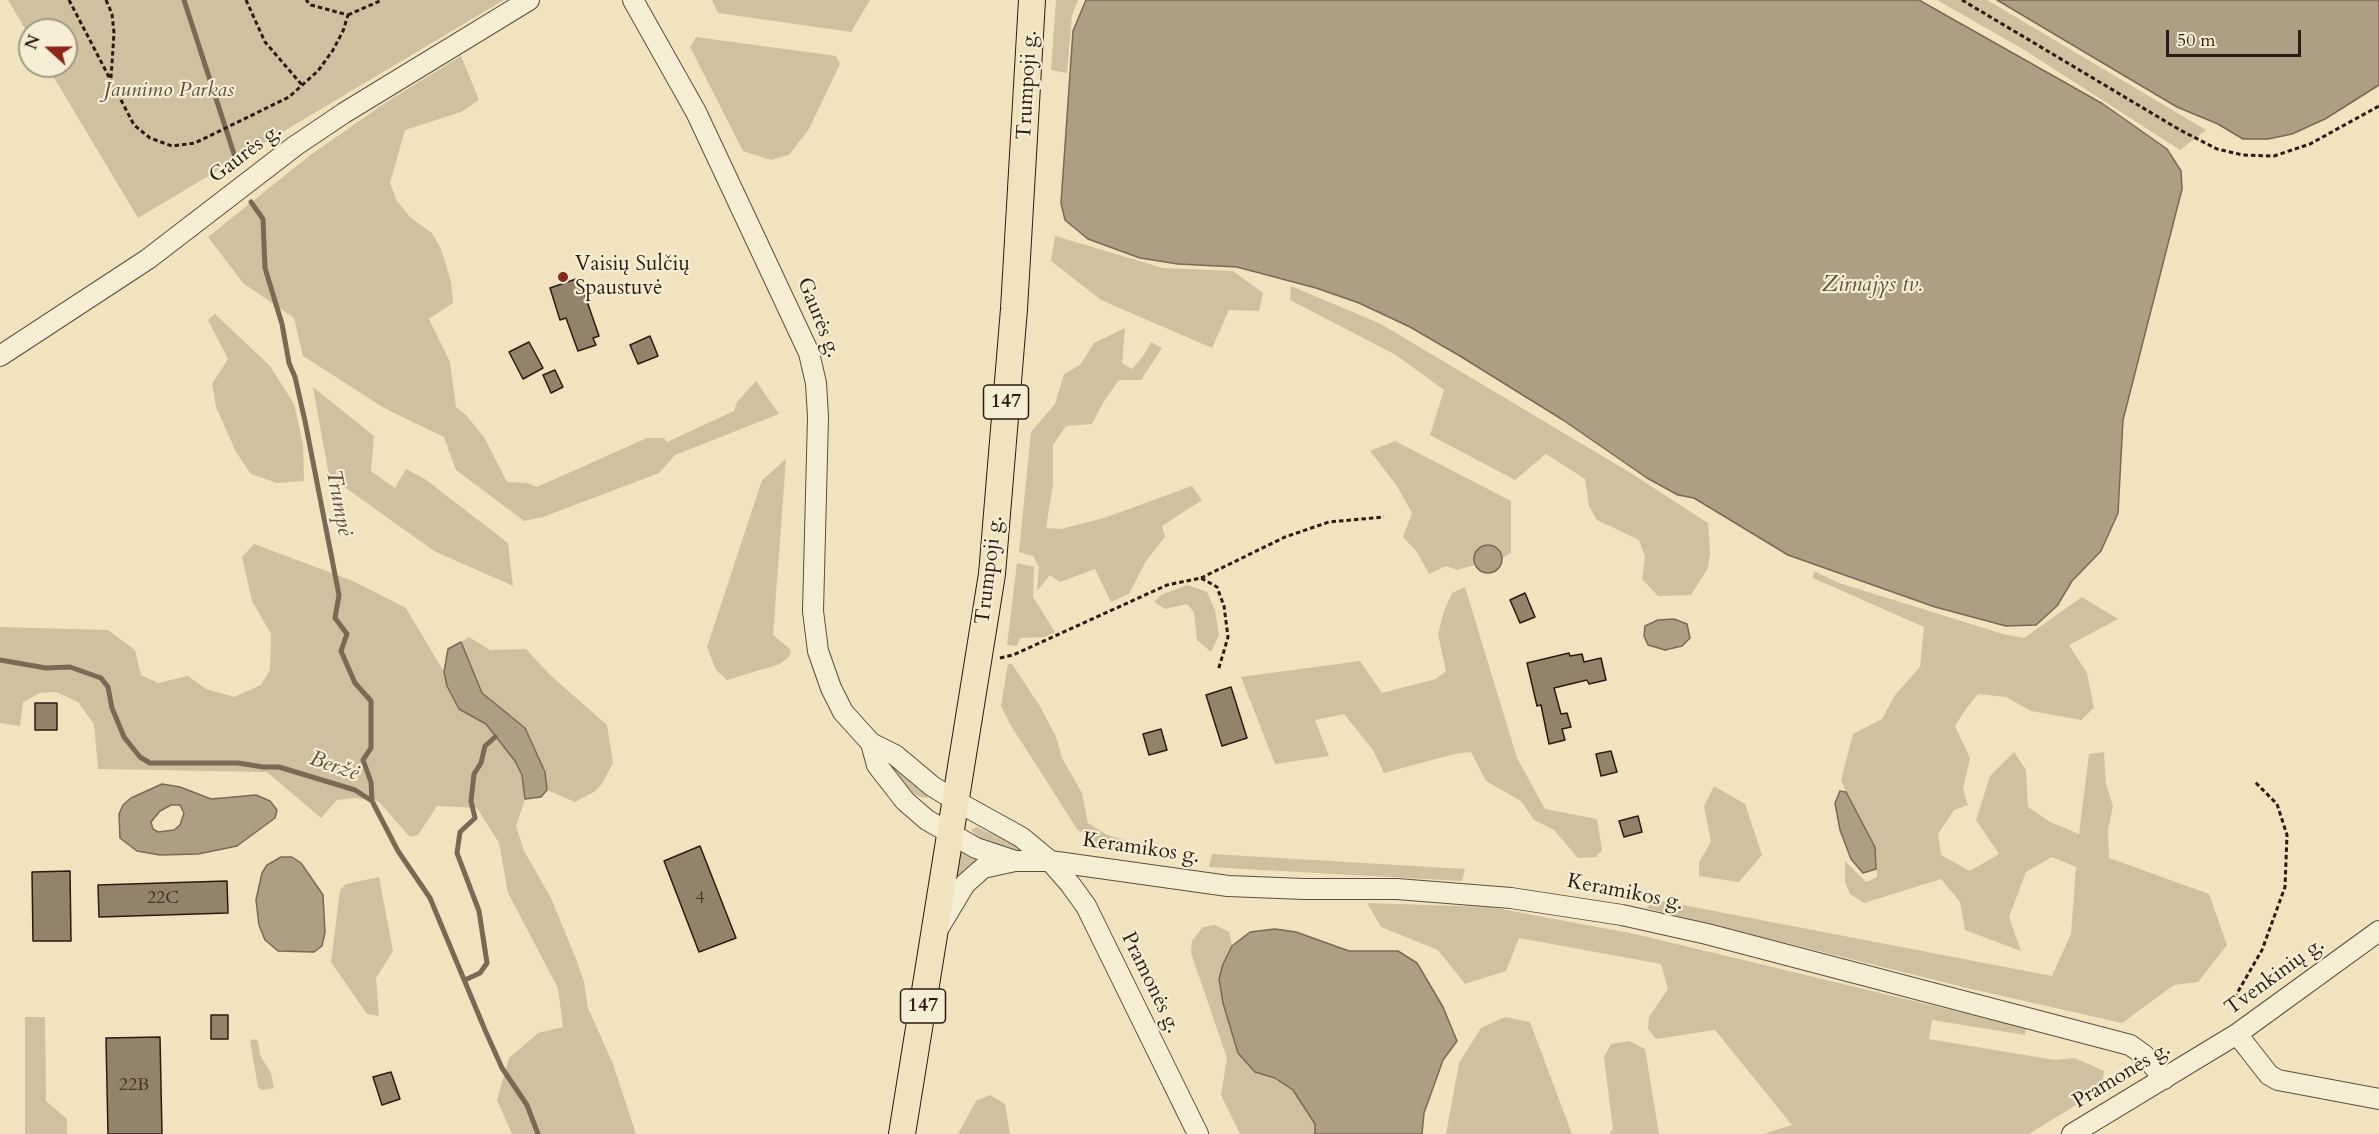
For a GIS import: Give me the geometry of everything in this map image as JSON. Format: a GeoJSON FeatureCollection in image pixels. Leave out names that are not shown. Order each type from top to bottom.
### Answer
{"type":"FeatureCollection","features":[{"type":"Feature","properties":{"kind":"main road","name":"Trumpoji g."},"geometry":{"type":"LineString","coordinates":[[902,1134],[992,574],[1013,320],[1032,0]]}},
{"type":"Feature","properties":{"kind":"street","name":"Gaurės g."},"geometry":{"type":"LineString","coordinates":[[0,356],[148,260],[295,147],[344,113],[529,0]]}},
{"type":"Feature","properties":{"kind":"street","name":"Gaurės g."},"geometry":{"type":"LineString","coordinates":[[633,0],[696,112],[810,353],[816,383],[818,417],[813,611],[818,651],[831,688],[843,712],[871,743],[896,755],[932,786],[956,801]]}},
{"type":"Feature","properties":{"kind":"street","name":"Gaurės g."},"geometry":{"type":"LineString","coordinates":[[871,743],[877,765],[905,801],[927,820],[951,834]]}},
{"type":"Feature","properties":{"kind":"street","name":"Pramonės g."},"geometry":{"type":"LineString","coordinates":[[956,801],[1021,837],[1050,861],[1086,906],[1198,1134]]}},
{"type":"Feature","properties":{"kind":"street"},"geometry":{"type":"LineString","coordinates":[[951,834],[976,848],[1015,861]]}},
{"type":"Feature","properties":{"kind":"street"},"geometry":{"type":"LineString","coordinates":[[934,936],[965,884],[983,868],[1015,861],[1050,861]]}},
{"type":"Feature","properties":{"kind":"street","name":"Keramikos g."},"geometry":{"type":"LineString","coordinates":[[1050,861],[1228,886],[1304,890],[1397,889],[1511,898],[1622,915],[1707,934],[2130,1045],[2144,1055],[2164,1079]]}},
{"type":"Feature","properties":{"kind":"street","name":"Tvenkinių g."},"geometry":{"type":"LineString","coordinates":[[2196,1059],[2242,1031],[2379,931]]}},
{"type":"Feature","properties":{"kind":"street"},"geometry":{"type":"LineString","coordinates":[[2242,1031],[2269,1075],[2278,1080],[2379,1100]]}},
{"type":"Feature","properties":{"kind":"street","name":"Pramonės g."},"geometry":{"type":"LineString","coordinates":[[2072,1134],[2196,1059]]}},
{"type":"Feature","properties":{"kind":"path"},"geometry":{"type":"LineString","coordinates":[[69,0],[134,125],[150,138],[172,146],[184,146],[289,97],[302,86],[333,50],[344,32],[348,15]]}},
{"type":"Feature","properties":{"kind":"path"},"geometry":{"type":"LineString","coordinates":[[105,0],[112,14],[114,33],[110,80]]}},
{"type":"Feature","properties":{"kind":"path"},"geometry":{"type":"LineString","coordinates":[[246,0],[265,42],[302,86]]}},
{"type":"Feature","properties":{"kind":"path"},"geometry":{"type":"LineString","coordinates":[[306,0],[311,4],[348,15],[382,0]]}},
{"type":"Feature","properties":{"kind":"path"},"geometry":{"type":"LineString","coordinates":[[1962,0],[2180,130],[2217,149],[2243,155],[2274,156],[2310,144],[2379,106]]}},
{"type":"Feature","properties":{"kind":"path"},"geometry":{"type":"LineString","coordinates":[[978,663],[1013,655],[1167,585],[1201,578],[1285,537],[1329,522],[1384,517]]}},
{"type":"Feature","properties":{"kind":"path"},"geometry":{"type":"LineString","coordinates":[[1201,578],[1216,587],[1224,606],[1228,637],[1218,671]]}},
{"type":"Feature","properties":{"kind":"path"},"geometry":{"type":"LineString","coordinates":[[2242,1031],[2232,1002],[2262,950],[2285,887],[2287,835],[2277,804],[2255,782]]}},
{"type":"Feature","properties":{"kind":"green space","name":"Jaunimo Parkas"},"geometry":{"type":"Polygon","coordinates":[[[8,0],[504,0],[138,218],[54,78],[78,78],[78,18],[19,18],[8,0]]]}},
{"type":"Feature","properties":{"kind":"green space"},"geometry":{"type":"Polygon","coordinates":[[[712,0],[870,0],[851,32],[718,13],[712,0]]]}},
{"type":"Feature","properties":{"kind":"green space"},"geometry":{"type":"Polygon","coordinates":[[[1056,0],[1078,0],[1072,15],[1067,73],[1051,70],[1056,0]]]}},
{"type":"Feature","properties":{"kind":"green space"},"geometry":{"type":"Polygon","coordinates":[[[1937,0],[1987,0],[2206,130],[2180,150],[2026,51],[1937,0]]]}},
{"type":"Feature","properties":{"kind":"green space"},"geometry":{"type":"Polygon","coordinates":[[[696,37],[836,56],[840,64],[809,129],[789,155],[771,160],[743,151],[690,47],[696,37]]]}},
{"type":"Feature","properties":{"kind":"green space"},"geometry":{"type":"Polygon","coordinates":[[[461,56],[479,100],[461,112],[405,130],[390,183],[397,201],[411,218],[432,233],[441,249],[451,281],[453,303],[429,319],[450,362],[456,407],[466,415],[484,437],[507,482],[527,483],[537,487],[647,438],[664,438],[667,442],[734,411],[737,402],[756,381],[779,414],[675,455],[659,473],[543,517],[524,521],[456,470],[444,437],[386,409],[303,356],[294,318],[243,283],[208,237],[309,156],[385,103],[461,56]]]}},
{"type":"Feature","properties":{"kind":"green space"},"geometry":{"type":"Polygon","coordinates":[[[1055,236],[1163,268],[1233,271],[1263,293],[1259,311],[1229,310],[1212,348],[1101,300],[1051,261],[1055,236]]]}},
{"type":"Feature","properties":{"kind":"green space"},"geometry":{"type":"Polygon","coordinates":[[[1291,286],[1381,324],[1629,472],[1708,523],[1710,553],[1708,568],[1691,595],[1658,596],[1642,579],[1645,557],[1639,540],[1597,520],[1589,506],[1585,479],[1546,454],[1515,480],[1430,435],[1444,390],[1396,355],[1290,300],[1291,286]]]}},
{"type":"Feature","properties":{"kind":"green space"},"geometry":{"type":"Polygon","coordinates":[[[215,314],[270,366],[294,404],[303,444],[304,481],[277,483],[251,474],[236,452],[216,407],[212,384],[228,359],[208,320],[215,314]]]}},
{"type":"Feature","properties":{"kind":"green space"},"geometry":{"type":"Polygon","coordinates":[[[1125,328],[1122,363],[1132,369],[1151,342],[1162,348],[1141,380],[1119,380],[1104,401],[1092,424],[1066,426],[1053,445],[1053,484],[1046,528],[1061,529],[1104,518],[1192,486],[1202,500],[1162,526],[1165,537],[1146,561],[1129,594],[1111,602],[1095,569],[1060,582],[1050,575],[1037,591],[1039,567],[1033,556],[1019,552],[1031,432],[1055,404],[1064,374],[1080,365],[1094,343],[1125,328]]]}},
{"type":"Feature","properties":{"kind":"green space"},"geometry":{"type":"Polygon","coordinates":[[[313,387],[374,436],[371,471],[395,488],[406,469],[425,479],[508,543],[513,586],[434,551],[329,476],[313,387]]]}},
{"type":"Feature","properties":{"kind":"green space"},"geometry":{"type":"Polygon","coordinates":[[[1395,441],[1511,501],[1511,553],[1502,558],[1499,550],[1475,554],[1475,565],[1457,570],[1446,566],[1429,574],[1417,552],[1403,537],[1412,513],[1397,486],[1370,451],[1395,441]]]}},
{"type":"Feature","properties":{"kind":"green space"},"geometry":{"type":"Polygon","coordinates":[[[786,459],[773,635],[791,650],[789,657],[780,664],[727,680],[716,670],[707,647],[762,480],[786,459]]]}},
{"type":"Feature","properties":{"kind":"green space"},"geometry":{"type":"Polygon","coordinates":[[[254,544],[353,581],[406,608],[444,672],[447,686],[493,731],[495,737],[515,761],[522,775],[525,799],[516,826],[524,851],[551,898],[576,959],[584,982],[588,1008],[613,1064],[636,1134],[512,1134],[497,1100],[509,1058],[538,1033],[563,1027],[558,988],[508,893],[499,843],[477,808],[437,806],[418,835],[410,837],[378,801],[354,798],[337,800],[321,818],[267,772],[98,769],[94,724],[78,702],[56,692],[40,693],[23,702],[20,726],[0,723],[0,627],[108,630],[135,650],[141,675],[158,683],[188,676],[206,689],[234,697],[261,685],[270,670],[271,634],[252,601],[242,557],[254,544]]]}},
{"type":"Feature","properties":{"kind":"green space"},"geometry":{"type":"Polygon","coordinates":[[[1017,563],[1034,567],[1033,597],[1055,632],[1045,637],[1020,638],[1017,646],[1007,645],[1017,563]]]}},
{"type":"Feature","properties":{"kind":"green space"},"geometry":{"type":"Polygon","coordinates":[[[1814,571],[1839,583],[2003,634],[2024,638],[2082,597],[2118,619],[2069,645],[2087,673],[2094,708],[2081,720],[2031,711],[2006,697],[1978,694],[1966,709],[1955,726],[1970,758],[1963,789],[1968,805],[1954,810],[1938,834],[1941,855],[1970,871],[1999,854],[1976,820],[1990,776],[2014,752],[2026,770],[2028,807],[2050,822],[2079,834],[2089,754],[2104,752],[2106,784],[2113,806],[2108,830],[2109,858],[2209,894],[2227,945],[2198,982],[2174,985],[2122,1023],[1967,988],[1646,908],[1657,900],[2052,976],[2071,934],[2076,867],[2052,857],[2026,872],[2009,917],[2021,951],[1965,930],[1960,902],[1941,879],[1864,903],[1850,894],[1845,882],[1845,861],[1866,882],[1877,877],[1875,847],[1855,813],[1841,780],[1853,734],[1882,719],[1895,695],[1920,667],[1924,627],[1813,578],[1814,571]]]}},
{"type":"Feature","properties":{"kind":"green space"},"geometry":{"type":"Polygon","coordinates":[[[1187,585],[1207,592],[1215,610],[1219,635],[1211,652],[1197,640],[1194,612],[1187,604],[1165,609],[1154,602],[1161,595],[1187,585]]]}},
{"type":"Feature","properties":{"kind":"green space"},"geometry":{"type":"Polygon","coordinates":[[[1465,587],[1517,758],[1545,809],[1597,819],[1602,850],[1596,857],[1578,858],[1554,830],[1534,820],[1521,801],[1486,781],[1471,752],[1454,754],[1384,773],[1373,750],[1344,714],[1315,720],[1329,756],[1275,764],[1241,677],[1360,661],[1382,693],[1436,679],[1446,671],[1438,634],[1444,611],[1452,593],[1465,587]]]}},
{"type":"Feature","properties":{"kind":"green space"},"geometry":{"type":"Polygon","coordinates":[[[469,637],[490,650],[526,649],[549,674],[607,725],[613,763],[602,784],[594,792],[575,802],[547,790],[545,772],[525,728],[482,693],[461,642],[469,637]]]}},
{"type":"Feature","properties":{"kind":"green space"},"geometry":{"type":"Polygon","coordinates":[[[1008,664],[1012,664],[1041,708],[1056,737],[1062,758],[1082,793],[1088,823],[1107,835],[1154,848],[1149,857],[1101,847],[1077,829],[1010,724],[1001,706],[1008,664]]]}},
{"type":"Feature","properties":{"kind":"green space"},"geometry":{"type":"Polygon","coordinates":[[[884,757],[926,793],[928,798],[908,791],[884,757]]]}},
{"type":"Feature","properties":{"kind":"green space"},"geometry":{"type":"Polygon","coordinates":[[[1714,786],[1745,804],[1762,855],[1739,882],[1699,876],[1699,862],[1711,842],[1704,806],[1714,786]]]}},
{"type":"Feature","properties":{"kind":"green space"},"geometry":{"type":"Polygon","coordinates":[[[977,827],[1017,845],[1021,849],[1020,853],[980,840],[971,830],[977,827]]]}},
{"type":"Feature","properties":{"kind":"green space"},"geometry":{"type":"Polygon","coordinates":[[[961,850],[985,858],[956,879],[961,850]]]}},
{"type":"Feature","properties":{"kind":"green space"},"geometry":{"type":"Polygon","coordinates":[[[1212,854],[1465,869],[1462,881],[1209,867],[1212,854]]]}},
{"type":"Feature","properties":{"kind":"green space"},"geometry":{"type":"Polygon","coordinates":[[[379,877],[393,951],[376,978],[379,1016],[367,1014],[331,962],[340,890],[346,884],[379,877]]]}},
{"type":"Feature","properties":{"kind":"green space"},"geometry":{"type":"Polygon","coordinates":[[[1367,903],[1490,907],[1635,934],[2026,1028],[2025,1035],[1932,1020],[1929,1039],[2055,1060],[2075,1058],[2104,1071],[2102,1089],[2029,1134],[1763,1134],[1792,1125],[1715,1030],[1656,1039],[1648,1029],[1649,1017],[1668,989],[1661,964],[1519,938],[1506,971],[1465,984],[1438,950],[1381,927],[1367,903]]]}},
{"type":"Feature","properties":{"kind":"green space"},"geometry":{"type":"Polygon","coordinates":[[[1215,925],[1229,932],[1232,946],[1223,964],[1223,1003],[1238,1053],[1255,1072],[1275,1078],[1293,1090],[1315,1124],[1315,1134],[1240,1134],[1221,1095],[1227,1058],[1191,953],[1192,941],[1203,927],[1215,925]]]}},
{"type":"Feature","properties":{"kind":"green space"},"geometry":{"type":"Polygon","coordinates":[[[25,1017],[45,1017],[46,1101],[67,1119],[67,1134],[25,1134],[25,1017]]]}},
{"type":"Feature","properties":{"kind":"green space"},"geometry":{"type":"Polygon","coordinates":[[[1505,1017],[1530,1022],[1572,1134],[1446,1134],[1459,1063],[1481,1028],[1505,1017]]]}},
{"type":"Feature","properties":{"kind":"green space"},"geometry":{"type":"Polygon","coordinates":[[[253,1039],[258,1041],[260,1055],[271,1073],[274,1088],[262,1090],[258,1087],[250,1041],[253,1039]]]}},
{"type":"Feature","properties":{"kind":"green space"},"geometry":{"type":"Polygon","coordinates":[[[1629,1041],[1645,1049],[1659,1134],[1609,1134],[1613,1129],[1604,1057],[1611,1044],[1629,1041]]]}},
{"type":"Feature","properties":{"kind":"green space"},"geometry":{"type":"Polygon","coordinates":[[[990,1095],[1005,1104],[1010,1134],[958,1134],[976,1101],[990,1095]]]}},
{"type":"Feature","properties":{"kind":"water","name":"Zirnajys tv."},"geometry":{"type":"Polygon","coordinates":[[[1086,0],[1919,0],[2103,104],[2167,149],[2181,171],[2182,189],[2123,420],[2118,513],[2101,551],[2072,581],[2057,606],[2036,625],[2006,626],[1935,607],[1788,555],[1694,498],[1678,495],[1647,478],[1563,420],[1460,356],[1410,327],[1359,303],[1316,288],[1237,267],[1178,264],[1140,258],[1088,239],[1065,220],[1061,203],[1073,31],[1086,0]]]}},
{"type":"Feature","properties":{"kind":"water"},"geometry":{"type":"Polygon","coordinates":[[[1997,0],[2379,0],[2379,85],[2325,119],[2292,134],[2268,139],[2243,139],[2218,124],[2177,107],[1997,0]]]}},
{"type":"Feature","properties":{"kind":"water"},"geometry":{"type":"Polygon","coordinates":[[[1488,545],[1498,549],[1502,559],[1498,569],[1488,573],[1478,569],[1474,559],[1478,549],[1488,545]]]}},
{"type":"Feature","properties":{"kind":"water"},"geometry":{"type":"Polygon","coordinates":[[[1674,619],[1687,624],[1690,638],[1682,646],[1665,650],[1648,645],[1644,636],[1645,626],[1658,620],[1674,619]]]}},
{"type":"Feature","properties":{"kind":"water"},"geometry":{"type":"Polygon","coordinates":[[[461,642],[482,693],[525,728],[545,772],[547,790],[541,797],[525,799],[522,775],[515,761],[486,724],[459,709],[447,686],[444,672],[448,649],[461,642]]]}},
{"type":"Feature","properties":{"kind":"water"},"geometry":{"type":"Polygon","coordinates":[[[162,784],[180,787],[211,799],[256,795],[270,801],[277,810],[275,818],[237,846],[198,854],[160,855],[137,851],[120,838],[119,814],[123,805],[131,798],[162,784]],[[171,805],[160,811],[151,822],[153,829],[158,832],[174,830],[180,825],[184,813],[180,805],[171,805]]]}},
{"type":"Feature","properties":{"kind":"water"},"geometry":{"type":"Polygon","coordinates":[[[1840,791],[1846,792],[1875,847],[1876,869],[1863,873],[1851,859],[1840,830],[1835,803],[1840,791]]]}},
{"type":"Feature","properties":{"kind":"water"},"geometry":{"type":"Polygon","coordinates":[[[281,857],[292,857],[301,863],[323,895],[325,932],[322,946],[314,952],[278,951],[265,940],[259,925],[256,900],[262,873],[267,865],[281,857]]]}},
{"type":"Feature","properties":{"kind":"water"},"geometry":{"type":"Polygon","coordinates":[[[1275,929],[1296,932],[1349,951],[1398,951],[1417,963],[1443,1007],[1457,1041],[1443,1060],[1424,1113],[1422,1134],[1315,1134],[1315,1124],[1293,1090],[1275,1078],[1255,1072],[1238,1053],[1223,1003],[1219,979],[1223,964],[1232,946],[1250,932],[1275,929]]]}},
{"type":"Feature","properties":{"kind":"building"},"geometry":{"type":"Polygon","coordinates":[[[579,278],[599,336],[593,338],[596,345],[578,351],[566,318],[560,320],[550,288],[579,278]]]}},
{"type":"Feature","properties":{"kind":"building"},"geometry":{"type":"Polygon","coordinates":[[[650,336],[658,356],[638,364],[630,345],[650,336]]]}},
{"type":"Feature","properties":{"kind":"building"},"geometry":{"type":"Polygon","coordinates":[[[529,342],[543,368],[523,379],[509,352],[529,342]]]}},
{"type":"Feature","properties":{"kind":"building"},"geometry":{"type":"Polygon","coordinates":[[[555,370],[563,387],[551,393],[543,375],[555,370]]]}},
{"type":"Feature","properties":{"kind":"building"},"geometry":{"type":"Polygon","coordinates":[[[1525,593],[1535,617],[1520,623],[1510,600],[1525,593]]]}},
{"type":"Feature","properties":{"kind":"building"},"geometry":{"type":"Polygon","coordinates":[[[1569,653],[1570,656],[1582,654],[1584,662],[1601,658],[1606,680],[1589,684],[1587,680],[1554,688],[1561,714],[1567,713],[1571,727],[1562,729],[1565,740],[1549,744],[1541,705],[1537,706],[1527,663],[1569,653]]]}},
{"type":"Feature","properties":{"kind":"building"},"geometry":{"type":"Polygon","coordinates":[[[1231,687],[1247,738],[1222,746],[1206,695],[1231,687]]]}},
{"type":"Feature","properties":{"kind":"building"},"geometry":{"type":"Polygon","coordinates":[[[35,703],[57,703],[57,730],[35,730],[35,703]]]}},
{"type":"Feature","properties":{"kind":"building"},"geometry":{"type":"Polygon","coordinates":[[[1161,729],[1167,750],[1149,755],[1143,734],[1161,729]]]}},
{"type":"Feature","properties":{"kind":"building"},"geometry":{"type":"Polygon","coordinates":[[[1611,751],[1617,772],[1601,776],[1596,754],[1611,751]]]}},
{"type":"Feature","properties":{"kind":"building"},"geometry":{"type":"Polygon","coordinates":[[[1638,816],[1642,832],[1624,837],[1619,821],[1638,816]]]}},
{"type":"Feature","properties":{"kind":"building"},"geometry":{"type":"Polygon","coordinates":[[[700,846],[736,938],[699,952],[664,861],[700,846]]]}},
{"type":"Feature","properties":{"kind":"building"},"geometry":{"type":"Polygon","coordinates":[[[70,871],[71,941],[33,941],[32,872],[70,871]]]}},
{"type":"Feature","properties":{"kind":"building"},"geometry":{"type":"Polygon","coordinates":[[[227,881],[228,913],[99,917],[98,885],[227,881]]]}},
{"type":"Feature","properties":{"kind":"building"},"geometry":{"type":"Polygon","coordinates":[[[211,1015],[228,1015],[228,1039],[211,1039],[211,1015]]]}},
{"type":"Feature","properties":{"kind":"building"},"geometry":{"type":"Polygon","coordinates":[[[160,1037],[162,1134],[108,1134],[106,1038],[160,1037]]]}},
{"type":"Feature","properties":{"kind":"building"},"geometry":{"type":"Polygon","coordinates":[[[391,1072],[400,1099],[382,1105],[373,1077],[391,1072]]]}},
{"type":"Feature","properties":{"kind":"waterway","name":"Trumpė"},"geometry":{"type":"LineString","coordinates":[[184,0],[235,157]]}},
{"type":"Feature","properties":{"kind":"waterway","name":"Trumpė"},"geometry":{"type":"LineString","coordinates":[[251,202],[263,219],[265,268],[282,324],[289,363],[295,377],[305,421],[339,595],[335,618],[347,634],[341,651],[355,683],[371,701],[371,748],[363,760],[371,782],[372,801]]}},
{"type":"Feature","properties":{"kind":"waterway","name":"Beržė"},"geometry":{"type":"LineString","coordinates":[[0,660],[46,668],[70,667],[101,678],[108,687],[112,708],[124,737],[140,757],[150,763],[238,763],[279,767],[355,790],[372,801],[398,851],[430,898],[502,1068],[527,1105],[538,1134]]}},
{"type":"Feature","properties":{"kind":"waterway"},"geometry":{"type":"LineString","coordinates":[[465,980],[480,973],[487,963],[479,911],[457,853],[460,832],[475,818],[471,801],[474,774],[481,763],[485,746],[495,737]]}},
{"type":"Feature","properties":{"kind":"place","name":"Vaisių Sulčių Spaustuvė"},"geometry":{"type":"Point","coordinates":[563,277]}}]}
